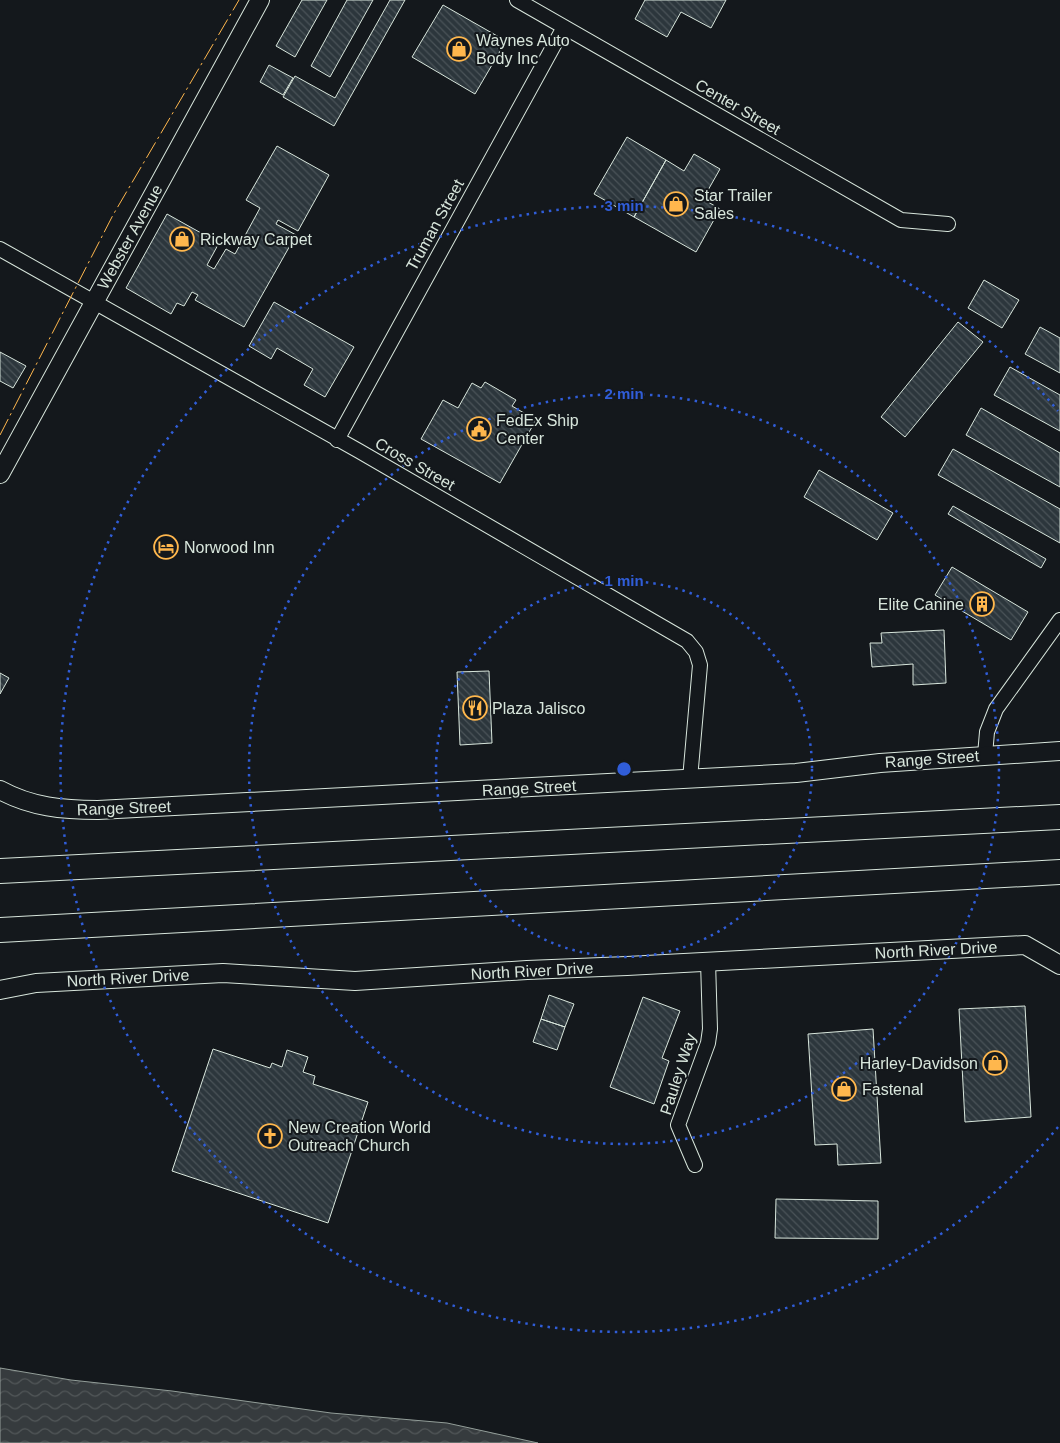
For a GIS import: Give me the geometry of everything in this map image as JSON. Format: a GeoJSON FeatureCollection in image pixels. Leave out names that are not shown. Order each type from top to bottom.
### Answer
{"type":"FeatureCollection","features":[{"type":"Feature","properties":{"kind":"highway"},"geometry":{"type":"LineString","coordinates":[[0,871],[1060,817]]}},
{"type":"Feature","properties":{"kind":"highway"},"geometry":{"type":"LineString","coordinates":[[0,930],[1060,872]]}},
{"type":"Feature","properties":{"kind":"street","name":"Webster Avenue"},"geometry":{"type":"LineString","coordinates":[[0,474],[260,0]]}},
{"type":"Feature","properties":{"kind":"street","name":"Center Street"},"geometry":{"type":"LineString","coordinates":[[517,0],[901,220],[948,224]]}},
{"type":"Feature","properties":{"kind":"street","name":"Truman Street"},"geometry":{"type":"LineString","coordinates":[[337,440],[564,28]]}},
{"type":"Feature","properties":{"kind":"street","name":"Cross Street"},"geometry":{"type":"LineString","coordinates":[[0,249],[687,641],[696,652],[700,665],[690,779]]}},
{"type":"Feature","properties":{"kind":"street"},"geometry":{"type":"LineString","coordinates":[[985,755],[987,732],[996,709],[1060,620]]}},
{"type":"Feature","properties":{"kind":"street","name":"Range Street"},"geometry":{"type":"LineString","coordinates":[[0,790],[16,799],[64,810],[98,810],[796,773],[880,763],[1060,751]]}},
{"type":"Feature","properties":{"kind":"street","name":"North River Drive"},"geometry":{"type":"LineString","coordinates":[[0,990],[36,982],[223,973],[355,981],[1025,945],[1060,965]]}},
{"type":"Feature","properties":{"kind":"street","name":"Pauley Way"},"geometry":{"type":"LineString","coordinates":[[695,1164],[678,1125],[708,1043],[710,1029],[708,961]]}},
{"type":"Feature","properties":{"kind":"water"},"geometry":{"type":"Polygon","coordinates":[[[0,1368],[71,1380],[172,1391],[331,1413],[447,1423],[538,1443],[0,1443],[0,1368]]]}},
{"type":"Feature","properties":{"kind":"building"},"geometry":{"type":"Polygon","coordinates":[[[302,0],[327,0],[295,57],[276,46],[302,0]]]}},
{"type":"Feature","properties":{"kind":"building"},"geometry":{"type":"Polygon","coordinates":[[[347,0],[373,0],[330,77],[311,66],[347,0]]]}},
{"type":"Feature","properties":{"kind":"building"},"geometry":{"type":"Polygon","coordinates":[[[390,0],[405,0],[334,126],[283,97],[295,76],[335,98],[390,0]]]}},
{"type":"Feature","properties":{"kind":"building"},"geometry":{"type":"Polygon","coordinates":[[[645,0],[726,0],[711,28],[681,12],[667,37],[635,19],[645,0]]]}},
{"type":"Feature","properties":{"kind":"building","name":"Waynes Auto Body Inc"},"geometry":{"type":"Polygon","coordinates":[[[443,5],[506,41],[475,94],[412,57],[443,5]]]}},
{"type":"Feature","properties":{"kind":"building"},"geometry":{"type":"Polygon","coordinates":[[[269,65],[293,78],[283,95],[260,82],[269,65]]]}},
{"type":"Feature","properties":{"kind":"building"},"geometry":{"type":"Polygon","coordinates":[[[627,137],[666,160],[634,217],[594,194],[627,137]]]}},
{"type":"Feature","properties":{"kind":"building","name":"Rickway Carpet"},"geometry":{"type":"Polygon","coordinates":[[[277,146],[329,175],[298,231],[278,220],[276,224],[296,235],[244,327],[195,300],[198,295],[192,292],[184,306],[177,303],[171,314],[126,288],[167,214],[219,243],[207,265],[214,269],[226,249],[235,254],[260,208],[246,200],[277,146]]]}},
{"type":"Feature","properties":{"kind":"building","name":"Star Trailer Sales"},"geometry":{"type":"Polygon","coordinates":[[[694,154],[720,169],[703,199],[720,209],[696,252],[634,217],[666,160],[684,171],[694,154]]]}},
{"type":"Feature","properties":{"kind":"building"},"geometry":{"type":"Polygon","coordinates":[[[984,280],[1019,300],[1002,328],[968,308],[984,280]]]}},
{"type":"Feature","properties":{"kind":"building"},"geometry":{"type":"Polygon","coordinates":[[[274,302],[354,347],[325,397],[304,385],[313,369],[277,348],[271,359],[249,346],[274,302]]]}},
{"type":"Feature","properties":{"kind":"building"},"geometry":{"type":"Polygon","coordinates":[[[958,322],[983,342],[905,437],[881,417],[958,322]]]}},
{"type":"Feature","properties":{"kind":"building"},"geometry":{"type":"Polygon","coordinates":[[[1040,327],[1060,338],[1060,373],[1025,354],[1040,327]]]}},
{"type":"Feature","properties":{"kind":"building"},"geometry":{"type":"Polygon","coordinates":[[[0,352],[26,366],[13,388],[0,381],[0,352]]]}},
{"type":"Feature","properties":{"kind":"building"},"geometry":{"type":"Polygon","coordinates":[[[1010,367],[1060,395],[1060,431],[994,395],[1010,367]]]}},
{"type":"Feature","properties":{"kind":"building","name":"FedEx Ship Center"},"geometry":{"type":"Polygon","coordinates":[[[485,382],[516,400],[512,406],[536,420],[500,483],[421,439],[443,400],[458,408],[472,383],[481,388],[485,382]]]}},
{"type":"Feature","properties":{"kind":"building"},"geometry":{"type":"Polygon","coordinates":[[[981,408],[1060,453],[1060,487],[966,435],[981,408]]]}},
{"type":"Feature","properties":{"kind":"building"},"geometry":{"type":"Polygon","coordinates":[[[953,449],[1060,509],[1060,543],[938,475],[953,449]]]}},
{"type":"Feature","properties":{"kind":"building"},"geometry":{"type":"Polygon","coordinates":[[[819,470],[893,513],[877,540],[804,497],[819,470]]]}},
{"type":"Feature","properties":{"kind":"building"},"geometry":{"type":"Polygon","coordinates":[[[953,506],[1046,559],[1041,568],[948,514],[953,506]]]}},
{"type":"Feature","properties":{"kind":"building","name":"Elite Canine"},"geometry":{"type":"Polygon","coordinates":[[[952,567],[1028,612],[1011,640],[935,595],[952,567]]]}},
{"type":"Feature","properties":{"kind":"building"},"geometry":{"type":"Polygon","coordinates":[[[944,630],[946,683],[913,685],[913,664],[872,667],[870,643],[882,643],[881,633],[944,630]]]}},
{"type":"Feature","properties":{"kind":"building","name":"Plaza Jalisco"},"geometry":{"type":"Polygon","coordinates":[[[489,671],[492,743],[460,745],[457,672],[489,671]]]}},
{"type":"Feature","properties":{"kind":"building"},"geometry":{"type":"Polygon","coordinates":[[[0,673],[9,678],[0,694],[0,673]]]}},
{"type":"Feature","properties":{"kind":"building"},"geometry":{"type":"Polygon","coordinates":[[[549,995],[574,1004],[565,1027],[541,1019],[549,995]]]}},
{"type":"Feature","properties":{"kind":"building"},"geometry":{"type":"Polygon","coordinates":[[[643,997],[680,1011],[662,1058],[669,1061],[654,1104],[610,1087],[643,997]]]}},
{"type":"Feature","properties":{"kind":"building","name":"Harley-Davidson"},"geometry":{"type":"Polygon","coordinates":[[[1025,1006],[1031,1117],[965,1122],[959,1009],[1025,1006]]]}},
{"type":"Feature","properties":{"kind":"building"},"geometry":{"type":"Polygon","coordinates":[[[541,1019],[565,1027],[557,1050],[533,1042],[541,1019]]]}},
{"type":"Feature","properties":{"kind":"building","name":"Fastenal"},"geometry":{"type":"Polygon","coordinates":[[[873,1029],[881,1163],[838,1165],[837,1144],[815,1145],[808,1034],[873,1029]]]}},
{"type":"Feature","properties":{"kind":"building","name":"New Creation World Outreach Church"},"geometry":{"type":"Polygon","coordinates":[[[213,1049],[270,1068],[272,1063],[282,1067],[287,1050],[308,1057],[303,1072],[315,1076],[313,1084],[368,1102],[328,1223],[172,1171],[213,1049]]]}},
{"type":"Feature","properties":{"kind":"building"},"geometry":{"type":"Polygon","coordinates":[[[776,1199],[878,1201],[878,1239],[775,1238],[776,1199]]]}},
{"type":"Feature","properties":{"kind":"power"},"geometry":{"type":"LineString","coordinates":[[0,435],[113,215],[239,0]]}},
{"type":"Feature","properties":{"kind":"place","name":"Waynes Auto Body Inc"},"geometry":{"type":"Point","coordinates":[459,49]}},
{"type":"Feature","properties":{"kind":"place","name":"Star Trailer Sales"},"geometry":{"type":"Point","coordinates":[676,204]}},
{"type":"Feature","properties":{"kind":"place","name":"Rickway Carpet"},"geometry":{"type":"Point","coordinates":[182,239]}},
{"type":"Feature","properties":{"kind":"place","name":"FedEx Ship Center"},"geometry":{"type":"Point","coordinates":[479,429]}},
{"type":"Feature","properties":{"kind":"place","name":"Norwood Inn"},"geometry":{"type":"Point","coordinates":[166,547]}},
{"type":"Feature","properties":{"kind":"place","name":"Elite Canine"},"geometry":{"type":"Point","coordinates":[982,604]}},
{"type":"Feature","properties":{"kind":"place","name":"Plaza Jalisco"},"geometry":{"type":"Point","coordinates":[475,708]}},
{"type":"Feature","properties":{"kind":"place","name":"Harley-Davidson"},"geometry":{"type":"Point","coordinates":[995,1063]}},
{"type":"Feature","properties":{"kind":"place","name":"Fastenal"},"geometry":{"type":"Point","coordinates":[844,1089]}},
{"type":"Feature","properties":{"kind":"place","name":"New Creation World Outreach Church"},"geometry":{"type":"Point","coordinates":[270,1136]}}]}
